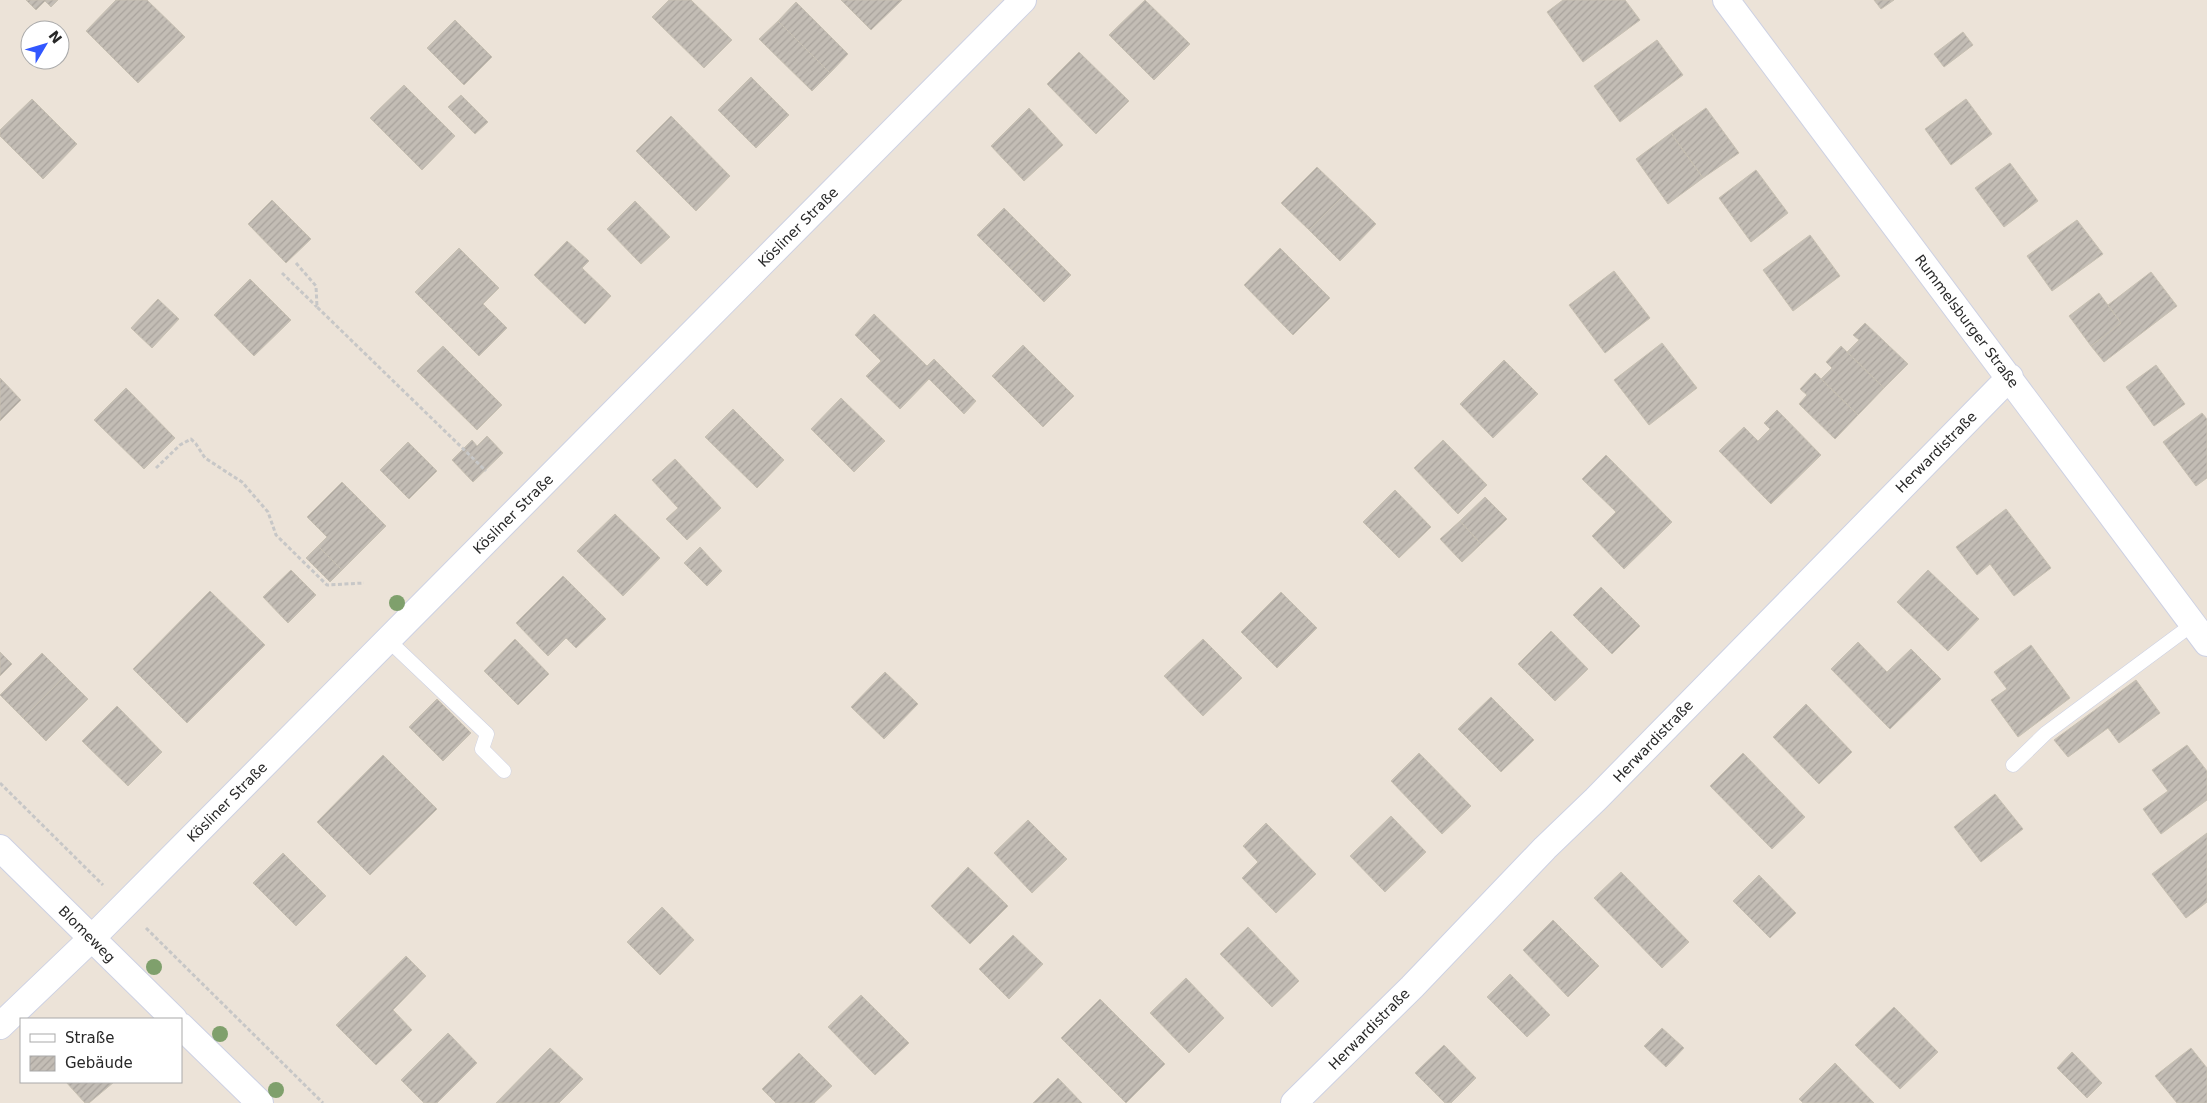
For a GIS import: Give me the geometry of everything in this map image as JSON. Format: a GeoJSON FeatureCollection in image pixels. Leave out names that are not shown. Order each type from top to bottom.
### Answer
{"type":"FeatureCollection","features":[{"type":"Feature","properties":{"kind":"street","name":"Kösliner Straße"},"geometry":{"type":"LineString","coordinates":[[0,1026],[92,939],[1023,0]]}},
{"type":"Feature","properties":{"kind":"street","name":"Rummelsburger Straße"},"geometry":{"type":"LineString","coordinates":[[1726,0],[2010,377],[2200,634]]}},
{"type":"Feature","properties":{"kind":"street","name":"Herwardistraße"},"geometry":{"type":"LineString","coordinates":[[1294,1103],[1412,987],[1545,848],[1596,799],[2010,377]]}},
{"type":"Feature","properties":{"kind":"street","name":"Blomeweg"},"geometry":{"type":"LineString","coordinates":[[0,848],[173,1018]]}},
{"type":"Feature","properties":{"kind":"street"},"geometry":{"type":"LineString","coordinates":[[182,1027],[260,1103]]}},
{"type":"Feature","properties":{"kind":"lane"},"geometry":{"type":"LineString","coordinates":[[2014,765],[2046,733],[2200,634]]}},
{"type":"Feature","properties":{"kind":"lane"},"geometry":{"type":"LineString","coordinates":[[388,640],[487,734],[482,749],[504,771]]}},
{"type":"Feature","properties":{"kind":"path"},"geometry":{"type":"LineString","coordinates":[[296,263],[316,286],[317,307]]}},
{"type":"Feature","properties":{"kind":"path"},"geometry":{"type":"LineString","coordinates":[[282,273],[486,470]]}},
{"type":"Feature","properties":{"kind":"path"},"geometry":{"type":"LineString","coordinates":[[156,468],[180,445],[190,440],[196,444],[205,458],[242,482],[268,512],[276,535],[327,585],[364,582]]}},
{"type":"Feature","properties":{"kind":"path"},"geometry":{"type":"LineString","coordinates":[[0,783],[323,1103]]}},
{"type":"Feature","properties":{"kind":"building"},"geometry":{"type":"Polygon","coordinates":[[[26,0],[58,0],[51,7],[45,1],[36,10],[26,0]]]}},
{"type":"Feature","properties":{"kind":"building"},"geometry":{"type":"Polygon","coordinates":[[[116,0],[147,0],[185,37],[138,83],[86,31],[116,0]]]}},
{"type":"Feature","properties":{"kind":"building"},"geometry":{"type":"Polygon","coordinates":[[[669,0],[691,0],[732,40],[704,68],[652,17],[669,0]]]}},
{"type":"Feature","properties":{"kind":"building"},"geometry":{"type":"Polygon","coordinates":[[[841,0],[902,0],[871,30],[841,0]]]}},
{"type":"Feature","properties":{"kind":"building"},"geometry":{"type":"Polygon","coordinates":[[[1145,0],[1190,44],[1154,80],[1109,35],[1145,0]]]}},
{"type":"Feature","properties":{"kind":"building"},"geometry":{"type":"Polygon","coordinates":[[[1563,0],[1625,0],[1640,20],[1583,62],[1547,12],[1563,0]]]}},
{"type":"Feature","properties":{"kind":"building"},"geometry":{"type":"Polygon","coordinates":[[[1874,0],[1894,0],[1881,9],[1874,0]]]}},
{"type":"Feature","properties":{"kind":"building"},"geometry":{"type":"Polygon","coordinates":[[[796,2],[848,54],[830,73],[778,21],[796,2]]]}},
{"type":"Feature","properties":{"kind":"building"},"geometry":{"type":"Polygon","coordinates":[[[455,20],[492,57],[464,85],[427,48],[455,20]]]}},
{"type":"Feature","properties":{"kind":"building"},"geometry":{"type":"Polygon","coordinates":[[[778,21],[830,73],[812,91],[759,39],[778,21]]]}},
{"type":"Feature","properties":{"kind":"building"},"geometry":{"type":"Polygon","coordinates":[[[1963,32],[1973,45],[1944,67],[1934,54],[1963,32]]]}},
{"type":"Feature","properties":{"kind":"building"},"geometry":{"type":"Polygon","coordinates":[[[1657,40],[1683,75],[1620,122],[1594,86],[1657,40]]]}},
{"type":"Feature","properties":{"kind":"building"},"geometry":{"type":"Polygon","coordinates":[[[1079,52],[1129,101],[1096,134],[1047,84],[1079,52]]]}},
{"type":"Feature","properties":{"kind":"building"},"geometry":{"type":"Polygon","coordinates":[[[751,77],[789,115],[756,148],[718,110],[751,77]]]}},
{"type":"Feature","properties":{"kind":"building"},"geometry":{"type":"Polygon","coordinates":[[[404,85],[455,136],[422,170],[370,118],[404,85]]]}},
{"type":"Feature","properties":{"kind":"building"},"geometry":{"type":"Polygon","coordinates":[[[461,95],[488,122],[475,134],[448,107],[461,95]]]}},
{"type":"Feature","properties":{"kind":"building"},"geometry":{"type":"Polygon","coordinates":[[[32,99],[77,144],[43,179],[0,136],[0,130],[32,99]]]}},
{"type":"Feature","properties":{"kind":"building"},"geometry":{"type":"Polygon","coordinates":[[[1966,99],[1992,134],[1951,165],[1925,129],[1966,99]]]}},
{"type":"Feature","properties":{"kind":"building"},"geometry":{"type":"Polygon","coordinates":[[[1029,108],[1063,145],[1024,181],[991,146],[1029,108]]]}},
{"type":"Feature","properties":{"kind":"building"},"geometry":{"type":"Polygon","coordinates":[[[1706,108],[1739,153],[1703,178],[1671,133],[1706,108]]]}},
{"type":"Feature","properties":{"kind":"building"},"geometry":{"type":"Polygon","coordinates":[[[671,116],[730,176],[696,211],[636,151],[671,116]]]}},
{"type":"Feature","properties":{"kind":"building"},"geometry":{"type":"Polygon","coordinates":[[[1671,133],[1703,178],[1668,204],[1636,159],[1671,133]]]}},
{"type":"Feature","properties":{"kind":"building"},"geometry":{"type":"Polygon","coordinates":[[[2010,163],[2038,201],[2004,227],[1975,188],[2010,163]]]}},
{"type":"Feature","properties":{"kind":"building"},"geometry":{"type":"Polygon","coordinates":[[[1317,167],[1345,194],[1309,230],[1281,203],[1317,167]]]}},
{"type":"Feature","properties":{"kind":"building"},"geometry":{"type":"Polygon","coordinates":[[[1756,170],[1788,213],[1751,242],[1719,198],[1756,170]]]}},
{"type":"Feature","properties":{"kind":"building"},"geometry":{"type":"Polygon","coordinates":[[[1345,194],[1376,224],[1340,261],[1309,230],[1345,194]]]}},
{"type":"Feature","properties":{"kind":"building"},"geometry":{"type":"Polygon","coordinates":[[[272,200],[311,239],[286,263],[248,224],[272,200]]]}},
{"type":"Feature","properties":{"kind":"building"},"geometry":{"type":"Polygon","coordinates":[[[635,201],[670,237],[641,264],[607,229],[635,201]]]}},
{"type":"Feature","properties":{"kind":"building"},"geometry":{"type":"Polygon","coordinates":[[[1004,208],[1038,242],[1011,269],[977,235],[1004,208]]]}},
{"type":"Feature","properties":{"kind":"building"},"geometry":{"type":"Polygon","coordinates":[[[2077,220],[2103,254],[2052,291],[2027,256],[2077,220]]]}},
{"type":"Feature","properties":{"kind":"building"},"geometry":{"type":"Polygon","coordinates":[[[1810,235],[1840,276],[1793,311],[1763,270],[1810,235]]]}},
{"type":"Feature","properties":{"kind":"building"},"geometry":{"type":"Polygon","coordinates":[[[567,241],[589,261],[582,268],[611,296],[585,324],[534,275],[567,241]]]}},
{"type":"Feature","properties":{"kind":"building"},"geometry":{"type":"Polygon","coordinates":[[[1038,242],[1071,275],[1044,302],[1011,269],[1038,242]]]}},
{"type":"Feature","properties":{"kind":"building"},"geometry":{"type":"Polygon","coordinates":[[[459,248],[499,288],[483,304],[507,328],[479,356],[415,292],[459,248]]]}},
{"type":"Feature","properties":{"kind":"building"},"geometry":{"type":"Polygon","coordinates":[[[1280,248],[1330,298],[1293,335],[1244,285],[1280,248]]]}},
{"type":"Feature","properties":{"kind":"building"},"geometry":{"type":"Polygon","coordinates":[[[1614,271],[1650,318],[1605,353],[1569,305],[1614,271]]]}},
{"type":"Feature","properties":{"kind":"building"},"geometry":{"type":"Polygon","coordinates":[[[2151,272],[2177,306],[2104,362],[2091,346],[2121,323],[2108,305],[2151,272]]]}},
{"type":"Feature","properties":{"kind":"building"},"geometry":{"type":"Polygon","coordinates":[[[250,279],[291,320],[254,356],[214,315],[250,279]]]}},
{"type":"Feature","properties":{"kind":"building"},"geometry":{"type":"Polygon","coordinates":[[[2099,293],[2121,323],[2091,346],[2069,316],[2099,293]]]}},
{"type":"Feature","properties":{"kind":"building"},"geometry":{"type":"Polygon","coordinates":[[[158,299],[179,319],[152,348],[131,328],[158,299]]]}},
{"type":"Feature","properties":{"kind":"building"},"geometry":{"type":"Polygon","coordinates":[[[874,314],[927,366],[934,359],[976,401],[964,414],[929,379],[900,409],[866,376],[881,361],[855,335],[874,314]]]}},
{"type":"Feature","properties":{"kind":"building"},"geometry":{"type":"Polygon","coordinates":[[[1865,323],[1908,364],[1884,388],[1847,352],[1859,340],[1853,335],[1865,323]]]}},
{"type":"Feature","properties":{"kind":"building"},"geometry":{"type":"Polygon","coordinates":[[[1662,343],[1697,388],[1649,425],[1614,380],[1662,343]]]}},
{"type":"Feature","properties":{"kind":"building"},"geometry":{"type":"Polygon","coordinates":[[[1023,345],[1074,396],[1043,427],[992,376],[1023,345]]]}},
{"type":"Feature","properties":{"kind":"building"},"geometry":{"type":"Polygon","coordinates":[[[443,346],[502,405],[477,430],[417,371],[443,346]]]}},
{"type":"Feature","properties":{"kind":"building"},"geometry":{"type":"Polygon","coordinates":[[[1841,346],[1884,388],[1858,415],[1821,379],[1832,368],[1826,362],[1841,346]]]}},
{"type":"Feature","properties":{"kind":"building"},"geometry":{"type":"Polygon","coordinates":[[[1504,360],[1538,394],[1493,438],[1460,404],[1504,360]]]}},
{"type":"Feature","properties":{"kind":"building"},"geometry":{"type":"Polygon","coordinates":[[[2156,365],[2185,404],[2154,426],[2126,387],[2156,365]]]}},
{"type":"Feature","properties":{"kind":"building"},"geometry":{"type":"Polygon","coordinates":[[[1815,373],[1858,415],[1835,439],[1799,404],[1807,395],[1800,389],[1815,373]]]}},
{"type":"Feature","properties":{"kind":"building"},"geometry":{"type":"Polygon","coordinates":[[[0,378],[21,400],[0,421],[0,378]]]}},
{"type":"Feature","properties":{"kind":"building"},"geometry":{"type":"Polygon","coordinates":[[[126,388],[175,438],[144,469],[94,420],[126,388]]]}},
{"type":"Feature","properties":{"kind":"building"},"geometry":{"type":"Polygon","coordinates":[[[841,398],[885,441],[854,472],[811,429],[841,398]]]}},
{"type":"Feature","properties":{"kind":"building"},"geometry":{"type":"Polygon","coordinates":[[[733,409],[784,460],[757,488],[705,437],[733,409]]]}},
{"type":"Feature","properties":{"kind":"building"},"geometry":{"type":"Polygon","coordinates":[[[1777,410],[1821,455],[1771,504],[1719,451],[1744,427],[1758,441],[1770,429],[1764,423],[1777,410]]]}},
{"type":"Feature","properties":{"kind":"building"},"geometry":{"type":"Polygon","coordinates":[[[2202,413],[2207,419],[2207,478],[2196,486],[2163,442],[2202,413]]]}},
{"type":"Feature","properties":{"kind":"building"},"geometry":{"type":"Polygon","coordinates":[[[487,436],[503,453],[473,482],[452,460],[472,440],[477,446],[487,436]]]}},
{"type":"Feature","properties":{"kind":"building"},"geometry":{"type":"Polygon","coordinates":[[[1443,440],[1487,485],[1458,514],[1414,468],[1443,440]]]}},
{"type":"Feature","properties":{"kind":"building"},"geometry":{"type":"Polygon","coordinates":[[[408,442],[437,471],[409,499],[380,470],[408,442]]]}},
{"type":"Feature","properties":{"kind":"building"},"geometry":{"type":"Polygon","coordinates":[[[1606,455],[1672,522],[1624,569],[1592,536],[1616,512],[1582,479],[1606,455]]]}},
{"type":"Feature","properties":{"kind":"building"},"geometry":{"type":"Polygon","coordinates":[[[675,459],[721,508],[687,540],[666,519],[678,508],[652,480],[675,459]]]}},
{"type":"Feature","properties":{"kind":"building"},"geometry":{"type":"Polygon","coordinates":[[[342,482],[386,526],[342,570],[318,546],[327,537],[307,517],[342,482]]]}},
{"type":"Feature","properties":{"kind":"building"},"geometry":{"type":"Polygon","coordinates":[[[1395,490],[1431,527],[1399,558],[1363,522],[1395,490]]]}},
{"type":"Feature","properties":{"kind":"building"},"geometry":{"type":"Polygon","coordinates":[[[1485,497],[1507,519],[1481,544],[1460,521],[1485,497]]]}},
{"type":"Feature","properties":{"kind":"building"},"geometry":{"type":"Polygon","coordinates":[[[2006,509],[2051,568],[2014,596],[1990,564],[1977,575],[1956,547],[2006,509]]]}},
{"type":"Feature","properties":{"kind":"building"},"geometry":{"type":"Polygon","coordinates":[[[615,514],[660,558],[623,596],[577,551],[615,514]]]}},
{"type":"Feature","properties":{"kind":"building"},"geometry":{"type":"Polygon","coordinates":[[[1460,521],[1481,544],[1462,562],[1440,539],[1460,521]]]}},
{"type":"Feature","properties":{"kind":"building"},"geometry":{"type":"Polygon","coordinates":[[[318,546],[342,570],[330,582],[306,558],[318,546]]]}},
{"type":"Feature","properties":{"kind":"building"},"geometry":{"type":"Polygon","coordinates":[[[700,547],[722,571],[707,586],[684,563],[700,547]]]}},
{"type":"Feature","properties":{"kind":"building"},"geometry":{"type":"Polygon","coordinates":[[[291,570],[316,595],[288,623],[263,597],[291,570]]]}},
{"type":"Feature","properties":{"kind":"building"},"geometry":{"type":"Polygon","coordinates":[[[1928,570],[1979,619],[1948,651],[1897,602],[1928,570]]]}},
{"type":"Feature","properties":{"kind":"building"},"geometry":{"type":"Polygon","coordinates":[[[563,576],[606,619],[576,648],[566,638],[548,656],[516,623],[563,576]]]}},
{"type":"Feature","properties":{"kind":"building"},"geometry":{"type":"Polygon","coordinates":[[[1601,587],[1640,626],[1612,654],[1573,615],[1601,587]]]}},
{"type":"Feature","properties":{"kind":"building"},"geometry":{"type":"Polygon","coordinates":[[[210,591],[265,645],[187,723],[133,669],[210,591]]]}},
{"type":"Feature","properties":{"kind":"building"},"geometry":{"type":"Polygon","coordinates":[[[1281,592],[1317,628],[1277,668],[1241,632],[1281,592]]]}},
{"type":"Feature","properties":{"kind":"building"},"geometry":{"type":"Polygon","coordinates":[[[1551,631],[1588,669],[1555,701],[1518,664],[1551,631]]]}},
{"type":"Feature","properties":{"kind":"building"},"geometry":{"type":"Polygon","coordinates":[[[515,639],[549,674],[518,705],[484,671],[515,639]]]}},
{"type":"Feature","properties":{"kind":"building"},"geometry":{"type":"Polygon","coordinates":[[[1203,639],[1242,678],[1203,716],[1164,676],[1203,639]]]}},
{"type":"Feature","properties":{"kind":"building"},"geometry":{"type":"Polygon","coordinates":[[[1858,642],[1887,672],[1911,649],[1941,679],[1890,729],[1831,669],[1858,642]]]}},
{"type":"Feature","properties":{"kind":"building"},"geometry":{"type":"Polygon","coordinates":[[[2031,645],[2070,698],[2018,737],[1991,700],[2007,689],[1994,672],[2031,645]]]}},
{"type":"Feature","properties":{"kind":"building"},"geometry":{"type":"Polygon","coordinates":[[[0,652],[12,664],[0,676],[0,652]]]}},
{"type":"Feature","properties":{"kind":"building"},"geometry":{"type":"Polygon","coordinates":[[[42,653],[65,676],[23,718],[0,695],[42,653]]]}},
{"type":"Feature","properties":{"kind":"building"},"geometry":{"type":"Polygon","coordinates":[[[885,672],[918,704],[884,739],[851,707],[885,672]]]}},
{"type":"Feature","properties":{"kind":"building"},"geometry":{"type":"Polygon","coordinates":[[[65,676],[88,699],[46,741],[23,718],[65,676]]]}},
{"type":"Feature","properties":{"kind":"building"},"geometry":{"type":"Polygon","coordinates":[[[2136,680],[2160,713],[2119,743],[2108,728],[2068,757],[2054,740],[2136,680]]]}},
{"type":"Feature","properties":{"kind":"building"},"geometry":{"type":"Polygon","coordinates":[[[1491,697],[1534,740],[1501,772],[1458,729],[1491,697]]]}},
{"type":"Feature","properties":{"kind":"building"},"geometry":{"type":"Polygon","coordinates":[[[437,699],[471,733],[443,761],[409,727],[437,699]]]}},
{"type":"Feature","properties":{"kind":"building"},"geometry":{"type":"Polygon","coordinates":[[[1806,704],[1852,752],[1819,784],[1773,737],[1806,704]]]}},
{"type":"Feature","properties":{"kind":"building"},"geometry":{"type":"Polygon","coordinates":[[[117,706],[162,752],[128,786],[82,741],[117,706]]]}},
{"type":"Feature","properties":{"kind":"building"},"geometry":{"type":"Polygon","coordinates":[[[2187,745],[2207,771],[2207,800],[2161,834],[2143,809],[2168,791],[2152,770],[2187,745]]]}},
{"type":"Feature","properties":{"kind":"building"},"geometry":{"type":"Polygon","coordinates":[[[1419,753],[1471,806],[1442,834],[1391,781],[1419,753]]]}},
{"type":"Feature","properties":{"kind":"building"},"geometry":{"type":"Polygon","coordinates":[[[1743,753],[1805,817],[1772,849],[1710,786],[1743,753]]]}},
{"type":"Feature","properties":{"kind":"building"},"geometry":{"type":"Polygon","coordinates":[[[383,755],[437,809],[370,875],[317,822],[383,755]]]}},
{"type":"Feature","properties":{"kind":"building"},"geometry":{"type":"Polygon","coordinates":[[[1995,794],[2023,829],[1981,862],[1954,827],[1995,794]]]}},
{"type":"Feature","properties":{"kind":"building"},"geometry":{"type":"Polygon","coordinates":[[[1391,816],[1426,852],[1385,892],[1350,856],[1391,816]]]}},
{"type":"Feature","properties":{"kind":"building"},"geometry":{"type":"Polygon","coordinates":[[[1028,820],[1067,859],[1032,893],[994,853],[1028,820]]]}},
{"type":"Feature","properties":{"kind":"building"},"geometry":{"type":"Polygon","coordinates":[[[1266,823],[1316,874],[1276,913],[1242,878],[1258,862],[1243,846],[1266,823]]]}},
{"type":"Feature","properties":{"kind":"building"},"geometry":{"type":"Polygon","coordinates":[[[2207,833],[2207,902],[2186,918],[2152,874],[2207,833]]]}},
{"type":"Feature","properties":{"kind":"building"},"geometry":{"type":"Polygon","coordinates":[[[283,853],[326,896],[296,926],[253,883],[283,853]]]}},
{"type":"Feature","properties":{"kind":"building"},"geometry":{"type":"Polygon","coordinates":[[[968,867],[1008,906],[970,944],[931,906],[968,867]]]}},
{"type":"Feature","properties":{"kind":"building"},"geometry":{"type":"Polygon","coordinates":[[[1621,872],[1689,942],[1662,968],[1594,898],[1621,872]]]}},
{"type":"Feature","properties":{"kind":"building"},"geometry":{"type":"Polygon","coordinates":[[[1759,875],[1796,913],[1770,938],[1733,901],[1759,875]]]}},
{"type":"Feature","properties":{"kind":"building"},"geometry":{"type":"Polygon","coordinates":[[[662,907],[694,940],[660,975],[627,942],[662,907]]]}},
{"type":"Feature","properties":{"kind":"building"},"geometry":{"type":"Polygon","coordinates":[[[1553,920],[1599,966],[1568,997],[1523,950],[1553,920]]]}},
{"type":"Feature","properties":{"kind":"building"},"geometry":{"type":"Polygon","coordinates":[[[1248,927],[1299,981],[1272,1007],[1220,954],[1248,927]]]}},
{"type":"Feature","properties":{"kind":"building"},"geometry":{"type":"Polygon","coordinates":[[[1013,935],[1043,964],[1009,999],[979,969],[1013,935]]]}},
{"type":"Feature","properties":{"kind":"building"},"geometry":{"type":"Polygon","coordinates":[[[406,956],[426,976],[393,1010],[412,1030],[376,1065],[336,1025],[406,956]]]}},
{"type":"Feature","properties":{"kind":"building"},"geometry":{"type":"Polygon","coordinates":[[[1510,974],[1550,1015],[1527,1037],[1487,997],[1510,974]]]}},
{"type":"Feature","properties":{"kind":"building"},"geometry":{"type":"Polygon","coordinates":[[[1186,978],[1224,1018],[1189,1053],[1150,1013],[1186,978]]]}},
{"type":"Feature","properties":{"kind":"building"},"geometry":{"type":"Polygon","coordinates":[[[861,995],[909,1043],[875,1075],[828,1027],[861,995]]]}},
{"type":"Feature","properties":{"kind":"building"},"geometry":{"type":"Polygon","coordinates":[[[1100,999],[1165,1064],[1126,1103],[1061,1038],[1100,999]]]}},
{"type":"Feature","properties":{"kind":"building"},"geometry":{"type":"Polygon","coordinates":[[[1894,1007],[1938,1052],[1900,1089],[1855,1045],[1894,1007]]]}},
{"type":"Feature","properties":{"kind":"building"},"geometry":{"type":"Polygon","coordinates":[[[1662,1028],[1684,1048],[1666,1067],[1644,1046],[1662,1028]]]}},
{"type":"Feature","properties":{"kind":"building"},"geometry":{"type":"Polygon","coordinates":[[[448,1033],[477,1063],[437,1103],[424,1103],[401,1080],[448,1033]]]}},
{"type":"Feature","properties":{"kind":"building"},"geometry":{"type":"Polygon","coordinates":[[[1444,1045],[1476,1078],[1451,1103],[1445,1103],[1415,1073],[1444,1045]]]}},
{"type":"Feature","properties":{"kind":"building"},"geometry":{"type":"Polygon","coordinates":[[[550,1048],[583,1079],[559,1103],[496,1103],[550,1048]]]}},
{"type":"Feature","properties":{"kind":"building"},"geometry":{"type":"Polygon","coordinates":[[[2191,1048],[2207,1068],[2207,1103],[2177,1103],[2155,1076],[2191,1048]]]}},
{"type":"Feature","properties":{"kind":"building"},"geometry":{"type":"Polygon","coordinates":[[[2072,1052],[2102,1083],[2087,1098],[2057,1068],[2072,1052]]]}},
{"type":"Feature","properties":{"kind":"building"},"geometry":{"type":"Polygon","coordinates":[[[799,1053],[832,1086],[814,1103],[776,1103],[762,1089],[799,1053]]]}},
{"type":"Feature","properties":{"kind":"building"},"geometry":{"type":"Polygon","coordinates":[[[1835,1063],[1874,1103],[1803,1103],[1799,1099],[1835,1063]]]}},
{"type":"Feature","properties":{"kind":"building"},"geometry":{"type":"Polygon","coordinates":[[[1058,1078],[1082,1103],[1033,1103],[1058,1078]]]}},
{"type":"Feature","properties":{"kind":"building"},"geometry":{"type":"Polygon","coordinates":[[[67,1083],[113,1083],[89,1103],[85,1103],[67,1083]]]}}]}
